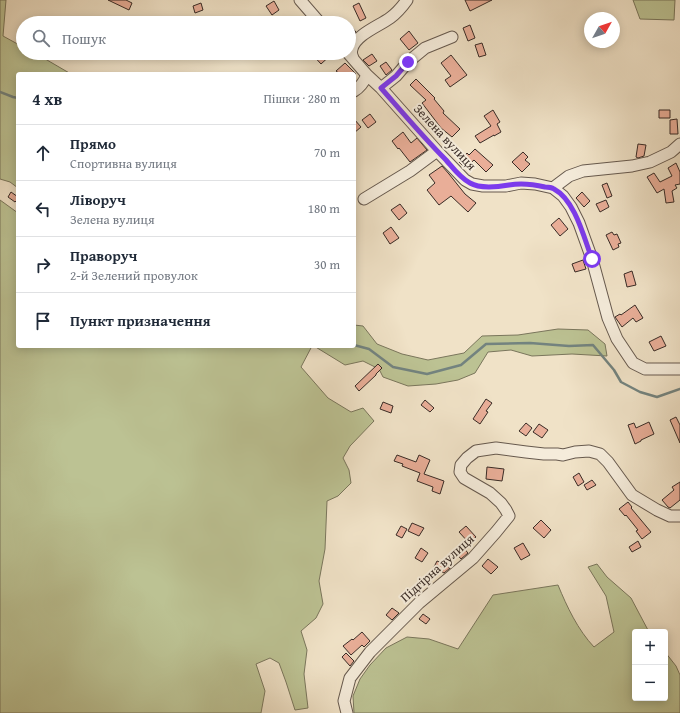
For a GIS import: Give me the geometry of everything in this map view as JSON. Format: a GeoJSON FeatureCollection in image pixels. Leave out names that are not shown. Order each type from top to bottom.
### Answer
{"type":"FeatureCollection","features":[{"type":"Feature","properties":{"kind":"street"},"geometry":{"type":"LineString","coordinates":[[300,0],[314,16]]}},
{"type":"Feature","properties":{"kind":"street"},"geometry":{"type":"LineString","coordinates":[[356,41],[362,35],[400,11],[407,0]]}},
{"type":"Feature","properties":{"kind":"street"},"geometry":{"type":"LineString","coordinates":[[381,88],[396,76],[408,62],[425,48],[452,37]]}},
{"type":"Feature","properties":{"kind":"street","name":"Зелена вулиця"},"geometry":{"type":"LineString","coordinates":[[354,60],[465,180],[472,184],[483,186],[535,184],[553,188]]}},
{"type":"Feature","properties":{"kind":"street"},"geometry":{"type":"LineString","coordinates":[[356,90],[364,82],[367,75]]}},
{"type":"Feature","properties":{"kind":"street"},"geometry":{"type":"LineString","coordinates":[[680,144],[671,152],[650,162],[632,166],[583,171],[569,176],[553,188],[563,196],[580,223],[592,259],[608,318],[617,339],[633,363],[645,369],[680,369]]}},
{"type":"Feature","properties":{"kind":"street"},"geometry":{"type":"LineString","coordinates":[[364,199],[410,171],[437,151]]}},
{"type":"Feature","properties":{"kind":"street","name":"Підгірна вулиця"},"geometry":{"type":"LineString","coordinates":[[347,713],[344,701],[350,678],[370,652],[419,603],[473,558],[508,516],[501,503],[490,493],[464,478],[460,472],[461,465],[467,458],[476,452],[496,448],[544,454],[563,455],[589,451],[600,454],[608,462],[632,494],[657,510],[670,516],[680,516]]}},
{"type":"Feature","properties":{"kind":"green space"},"geometry":{"type":"Polygon","coordinates":[[[0,0],[6,0],[3,36],[16,43],[16,60],[47,60],[68,72],[16,72],[16,186],[10,182],[0,179],[0,0]]]}},
{"type":"Feature","properties":{"kind":"green space"},"geometry":{"type":"Polygon","coordinates":[[[633,0],[675,0],[674,20],[640,19],[633,0]]]}},
{"type":"Feature","properties":{"kind":"green space"},"geometry":{"type":"Polygon","coordinates":[[[0,200],[16,212],[16,348],[311,348],[301,367],[328,398],[351,412],[363,408],[374,421],[350,446],[343,458],[349,470],[351,483],[338,496],[327,501],[325,549],[319,581],[323,604],[316,618],[301,631],[307,650],[304,674],[308,708],[295,710],[279,663],[270,658],[256,664],[265,691],[261,713],[0,713],[0,200]]]}},
{"type":"Feature","properties":{"kind":"green space"},"geometry":{"type":"Polygon","coordinates":[[[356,325],[363,326],[377,344],[402,354],[428,360],[464,353],[482,336],[518,335],[558,329],[588,330],[605,344],[607,356],[572,354],[532,356],[511,350],[488,352],[475,373],[458,380],[436,384],[408,386],[383,377],[379,369],[363,361],[345,365],[317,348],[356,348],[356,325]]]}},
{"type":"Feature","properties":{"kind":"green space"},"geometry":{"type":"Polygon","coordinates":[[[597,564],[607,577],[631,598],[647,629],[632,629],[632,701],[668,701],[668,656],[676,666],[680,675],[680,713],[354,713],[353,696],[360,679],[370,665],[386,648],[407,637],[429,639],[458,649],[493,595],[558,585],[573,618],[594,647],[614,632],[606,596],[588,567],[597,564]]]}},
{"type":"Feature","properties":{"kind":"building"},"geometry":{"type":"Polygon","coordinates":[[[108,0],[126,0],[132,3],[129,10],[108,0]]]}},
{"type":"Feature","properties":{"kind":"building"},"geometry":{"type":"Polygon","coordinates":[[[465,0],[492,0],[470,11],[465,0]]]}},
{"type":"Feature","properties":{"kind":"building"},"geometry":{"type":"Polygon","coordinates":[[[274,1],[279,10],[272,15],[266,6],[274,1]]]}},
{"type":"Feature","properties":{"kind":"building"},"geometry":{"type":"Polygon","coordinates":[[[201,3],[203,10],[195,13],[193,6],[201,3]]]}},
{"type":"Feature","properties":{"kind":"building"},"geometry":{"type":"Polygon","coordinates":[[[359,3],[366,18],[360,21],[353,6],[359,3]]]}},
{"type":"Feature","properties":{"kind":"building"},"geometry":{"type":"Polygon","coordinates":[[[470,25],[475,38],[468,41],[463,28],[470,25]]]}},
{"type":"Feature","properties":{"kind":"building"},"geometry":{"type":"Polygon","coordinates":[[[409,31],[418,43],[409,50],[400,39],[409,31]]]}},
{"type":"Feature","properties":{"kind":"building"},"geometry":{"type":"Polygon","coordinates":[[[482,43],[486,55],[479,57],[475,45],[482,43]]]}},
{"type":"Feature","properties":{"kind":"building"},"geometry":{"type":"Polygon","coordinates":[[[372,54],[377,61],[369,66],[363,60],[372,54]]]}},
{"type":"Feature","properties":{"kind":"building"},"geometry":{"type":"Polygon","coordinates":[[[451,55],[467,75],[450,87],[445,80],[451,76],[441,63],[451,55]]]}},
{"type":"Feature","properties":{"kind":"building"},"geometry":{"type":"Polygon","coordinates":[[[317,60],[325,60],[321,64],[317,60]]]}},
{"type":"Feature","properties":{"kind":"building"},"geometry":{"type":"Polygon","coordinates":[[[386,62],[392,70],[386,75],[380,66],[386,62]]]}},
{"type":"Feature","properties":{"kind":"building"},"geometry":{"type":"Polygon","coordinates":[[[345,63],[354,72],[337,72],[336,71],[345,63]]]}},
{"type":"Feature","properties":{"kind":"building"},"geometry":{"type":"Polygon","coordinates":[[[416,79],[435,98],[434,99],[444,111],[443,113],[460,129],[452,137],[441,128],[422,103],[426,100],[410,85],[416,79]]]}},
{"type":"Feature","properties":{"kind":"building"},"geometry":{"type":"Polygon","coordinates":[[[493,110],[500,122],[497,124],[501,132],[480,143],[475,136],[491,126],[484,116],[493,110]]]}},
{"type":"Feature","properties":{"kind":"building"},"geometry":{"type":"Polygon","coordinates":[[[659,110],[670,110],[670,118],[659,118],[659,110]]]}},
{"type":"Feature","properties":{"kind":"building"},"geometry":{"type":"Polygon","coordinates":[[[370,114],[376,122],[368,128],[362,120],[370,114]]]}},
{"type":"Feature","properties":{"kind":"building"},"geometry":{"type":"Polygon","coordinates":[[[677,119],[678,134],[670,134],[670,120],[677,119]]]}},
{"type":"Feature","properties":{"kind":"building"},"geometry":{"type":"Polygon","coordinates":[[[356,121],[361,127],[356,131],[356,121]]]}},
{"type":"Feature","properties":{"kind":"building"},"geometry":{"type":"Polygon","coordinates":[[[403,132],[411,143],[417,138],[427,150],[410,162],[392,141],[403,132]]]}},
{"type":"Feature","properties":{"kind":"building"},"geometry":{"type":"Polygon","coordinates":[[[638,144],[646,145],[644,156],[638,158],[636,157],[638,144]]]}},
{"type":"Feature","properties":{"kind":"building"},"geometry":{"type":"Polygon","coordinates":[[[475,149],[493,165],[486,172],[474,160],[465,168],[459,162],[467,153],[469,155],[475,149]]]}},
{"type":"Feature","properties":{"kind":"building"},"geometry":{"type":"Polygon","coordinates":[[[523,152],[528,157],[525,160],[530,164],[522,172],[512,162],[523,152]]]}},
{"type":"Feature","properties":{"kind":"building"},"geometry":{"type":"Polygon","coordinates":[[[676,163],[680,172],[680,184],[675,185],[677,188],[672,191],[674,202],[666,203],[664,189],[657,193],[647,177],[654,173],[660,182],[672,176],[668,168],[676,163]]]}},
{"type":"Feature","properties":{"kind":"building"},"geometry":{"type":"Polygon","coordinates":[[[442,166],[465,194],[476,203],[468,212],[451,196],[439,205],[427,190],[435,183],[429,175],[442,166]]]}},
{"type":"Feature","properties":{"kind":"building"},"geometry":{"type":"Polygon","coordinates":[[[607,183],[612,196],[607,198],[602,185],[607,183]]]}},
{"type":"Feature","properties":{"kind":"building"},"geometry":{"type":"Polygon","coordinates":[[[11,192],[16,196],[16,201],[15,202],[8,197],[11,192]]]}},
{"type":"Feature","properties":{"kind":"building"},"geometry":{"type":"Polygon","coordinates":[[[582,192],[590,201],[584,207],[576,198],[582,192]]]}},
{"type":"Feature","properties":{"kind":"building"},"geometry":{"type":"Polygon","coordinates":[[[606,200],[609,207],[600,212],[596,204],[606,200]]]}},
{"type":"Feature","properties":{"kind":"building"},"geometry":{"type":"Polygon","coordinates":[[[400,204],[407,213],[399,220],[391,210],[400,204]]]}},
{"type":"Feature","properties":{"kind":"building"},"geometry":{"type":"Polygon","coordinates":[[[559,218],[568,229],[560,236],[551,225],[559,218]]]}},
{"type":"Feature","properties":{"kind":"building"},"geometry":{"type":"Polygon","coordinates":[[[391,227],[399,238],[390,244],[383,233],[391,227]]]}},
{"type":"Feature","properties":{"kind":"building"},"geometry":{"type":"Polygon","coordinates":[[[612,232],[614,235],[617,234],[621,243],[618,244],[619,247],[613,250],[606,235],[612,232]]]}},
{"type":"Feature","properties":{"kind":"building"},"geometry":{"type":"Polygon","coordinates":[[[583,260],[586,269],[575,272],[572,264],[583,260]]]}},
{"type":"Feature","properties":{"kind":"building"},"geometry":{"type":"Polygon","coordinates":[[[632,271],[636,285],[627,287],[624,274],[632,271]]]}},
{"type":"Feature","properties":{"kind":"building"},"geometry":{"type":"Polygon","coordinates":[[[635,305],[643,318],[636,322],[633,318],[622,327],[615,317],[620,314],[621,315],[635,305]]]}},
{"type":"Feature","properties":{"kind":"building"},"geometry":{"type":"Polygon","coordinates":[[[661,336],[666,346],[654,351],[649,342],[661,336]]]}},
{"type":"Feature","properties":{"kind":"building"},"geometry":{"type":"Polygon","coordinates":[[[378,364],[382,368],[359,391],[355,386],[378,364]]]}},
{"type":"Feature","properties":{"kind":"building"},"geometry":{"type":"Polygon","coordinates":[[[486,399],[492,403],[486,411],[488,412],[480,424],[473,419],[486,399]]]}},
{"type":"Feature","properties":{"kind":"building"},"geometry":{"type":"Polygon","coordinates":[[[425,400],[434,408],[430,412],[421,405],[425,400]]]}},
{"type":"Feature","properties":{"kind":"building"},"geometry":{"type":"Polygon","coordinates":[[[383,402],[393,406],[391,413],[380,409],[383,402]]]}},
{"type":"Feature","properties":{"kind":"building"},"geometry":{"type":"Polygon","coordinates":[[[676,417],[680,425],[680,443],[670,420],[676,417]]]}},
{"type":"Feature","properties":{"kind":"building"},"geometry":{"type":"Polygon","coordinates":[[[649,422],[654,434],[635,444],[628,425],[634,423],[636,428],[649,422]]]}},
{"type":"Feature","properties":{"kind":"building"},"geometry":{"type":"Polygon","coordinates":[[[526,423],[532,428],[526,436],[519,431],[526,423]]]}},
{"type":"Feature","properties":{"kind":"building"},"geometry":{"type":"Polygon","coordinates":[[[539,424],[548,430],[542,438],[533,432],[539,424]]]}},
{"type":"Feature","properties":{"kind":"building"},"geometry":{"type":"Polygon","coordinates":[[[397,455],[416,462],[419,455],[430,460],[424,474],[444,481],[440,494],[432,491],[433,487],[417,481],[420,473],[394,461],[397,455]]]}},
{"type":"Feature","properties":{"kind":"building"},"geometry":{"type":"Polygon","coordinates":[[[487,467],[504,469],[502,481],[486,479],[487,467]]]}},
{"type":"Feature","properties":{"kind":"building"},"geometry":{"type":"Polygon","coordinates":[[[579,473],[584,482],[578,486],[573,477],[579,473]]]}},
{"type":"Feature","properties":{"kind":"building"},"geometry":{"type":"Polygon","coordinates":[[[592,480],[596,485],[587,490],[584,485],[592,480]]]}},
{"type":"Feature","properties":{"kind":"building"},"geometry":{"type":"Polygon","coordinates":[[[680,482],[680,500],[670,508],[662,500],[674,490],[672,487],[680,482]]]}},
{"type":"Feature","properties":{"kind":"building"},"geometry":{"type":"Polygon","coordinates":[[[628,502],[632,507],[631,508],[651,532],[642,539],[636,531],[638,530],[619,509],[628,502]]]}},
{"type":"Feature","properties":{"kind":"building"},"geometry":{"type":"Polygon","coordinates":[[[541,520],[551,530],[544,538],[533,528],[541,520]]]}},
{"type":"Feature","properties":{"kind":"building"},"geometry":{"type":"Polygon","coordinates":[[[412,523],[424,528],[419,536],[408,531],[412,523]]]}},
{"type":"Feature","properties":{"kind":"building"},"geometry":{"type":"Polygon","coordinates":[[[401,526],[407,529],[402,538],[396,535],[401,526]]]}},
{"type":"Feature","properties":{"kind":"building"},"geometry":{"type":"Polygon","coordinates":[[[466,526],[476,537],[469,543],[459,532],[466,526]]]}},
{"type":"Feature","properties":{"kind":"building"},"geometry":{"type":"Polygon","coordinates":[[[638,541],[641,547],[632,552],[629,547],[638,541]]]}},
{"type":"Feature","properties":{"kind":"building"},"geometry":{"type":"Polygon","coordinates":[[[523,543],[530,555],[521,560],[514,548],[523,543]]]}},
{"type":"Feature","properties":{"kind":"building"},"geometry":{"type":"Polygon","coordinates":[[[462,546],[468,553],[461,559],[455,552],[462,546]]]}},
{"type":"Feature","properties":{"kind":"building"},"geometry":{"type":"Polygon","coordinates":[[[421,548],[428,553],[422,562],[415,558],[421,548]]]}},
{"type":"Feature","properties":{"kind":"building"},"geometry":{"type":"Polygon","coordinates":[[[488,559],[498,567],[491,574],[482,566],[488,559]]]}},
{"type":"Feature","properties":{"kind":"building"},"geometry":{"type":"Polygon","coordinates":[[[437,561],[450,568],[444,573],[434,567],[437,561]]]}},
{"type":"Feature","properties":{"kind":"building"},"geometry":{"type":"Polygon","coordinates":[[[392,608],[399,613],[392,620],[386,615],[392,608]]]}},
{"type":"Feature","properties":{"kind":"building"},"geometry":{"type":"Polygon","coordinates":[[[423,614],[430,619],[426,624],[419,619],[423,614]]]}},
{"type":"Feature","properties":{"kind":"building"},"geometry":{"type":"Polygon","coordinates":[[[362,632],[370,641],[364,647],[362,645],[351,655],[343,646],[362,632]]]}},
{"type":"Feature","properties":{"kind":"building"},"geometry":{"type":"Polygon","coordinates":[[[346,653],[354,661],[350,666],[342,657],[346,653]]]}},
{"type":"Feature","properties":{"kind":"waterway"},"geometry":{"type":"LineString","coordinates":[[0,92],[16,98]]}},
{"type":"Feature","properties":{"kind":"waterway"},"geometry":{"type":"LineString","coordinates":[[356,346],[369,349],[393,367],[427,374],[461,365],[486,344],[530,343],[569,346],[593,345],[614,370],[621,382],[640,392],[657,397],[680,389]]}},
{"type":"Feature","properties":{"kind":"route"},"geometry":{"type":"LineString","coordinates":[[408,62],[396,76],[381,88],[437,151],[465,180],[472,184],[483,186],[506,186],[535,184],[553,188],[563,196],[580,223],[592,259]]}}]}
